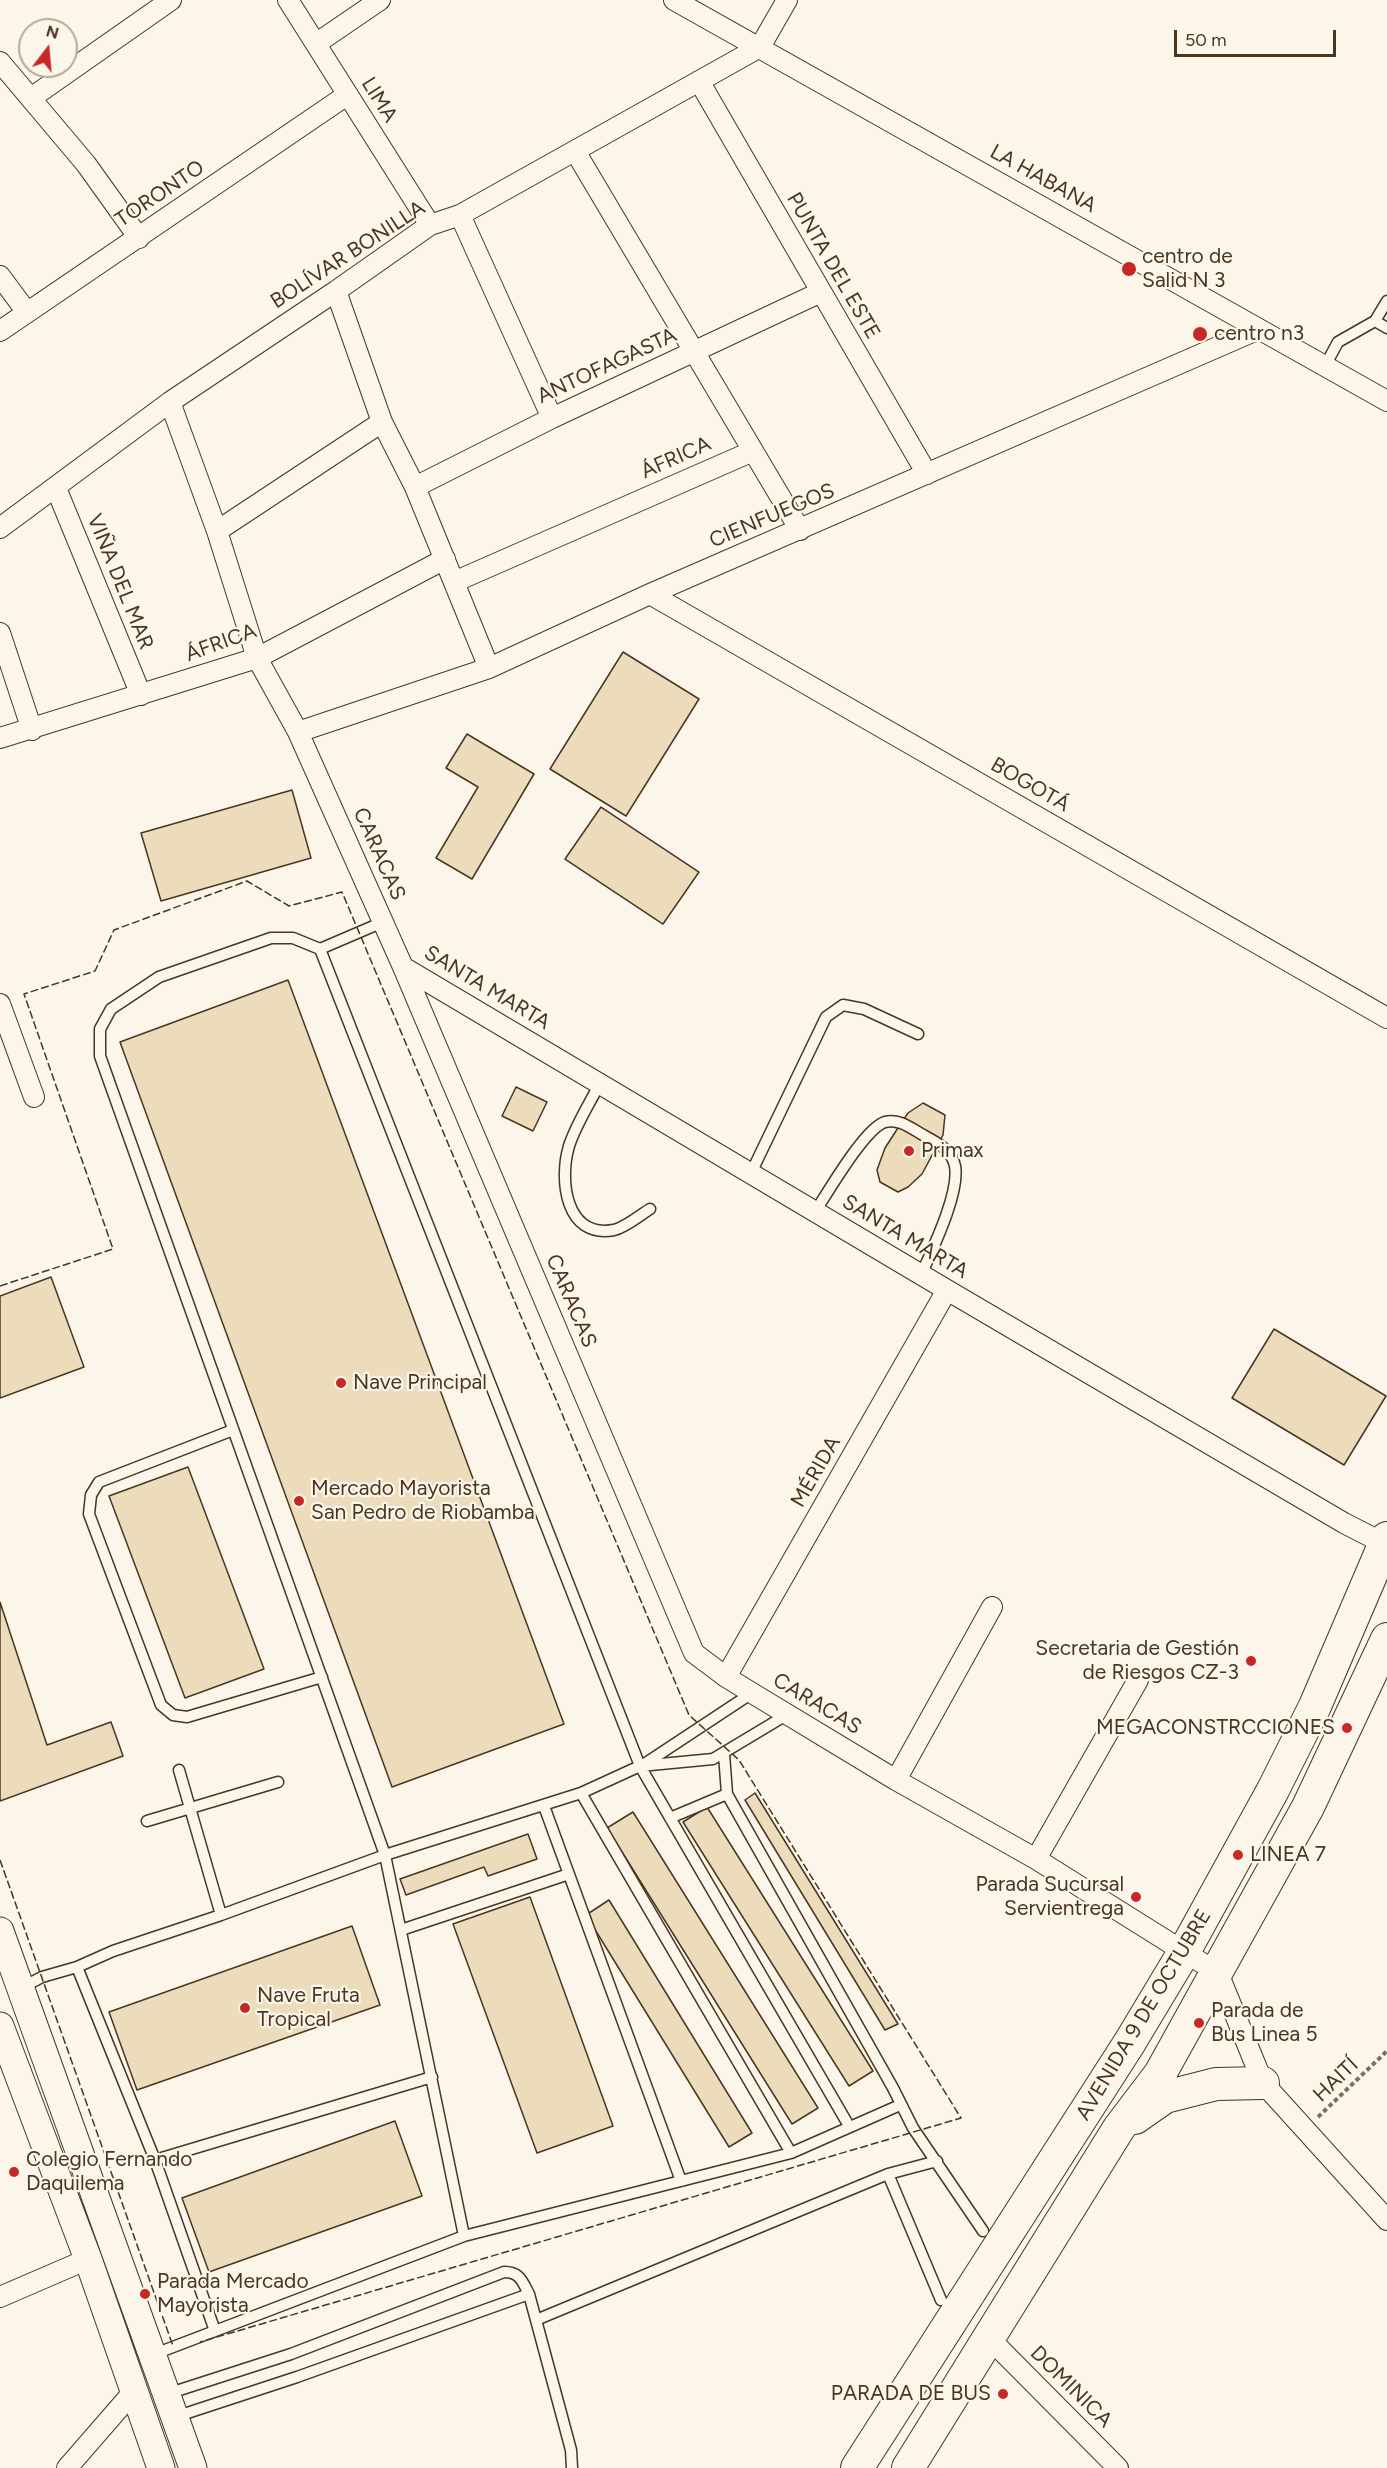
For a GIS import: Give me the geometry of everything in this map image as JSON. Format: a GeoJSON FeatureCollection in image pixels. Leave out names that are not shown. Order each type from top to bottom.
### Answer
{"type":"FeatureCollection","features":[{"type":"Feature","properties":{"kind":"main road","name":"AVENIDA 9 DE OCTUBRE"},"geometry":{"type":"LineString","coordinates":[[857,2468],[1124,2052],[1184,1952],[1273,1790],[1315,1706],[1386,1541]]}},
{"type":"Feature","properties":{"kind":"main road","name":"AVENIDA 9 DE OCTUBRE"},"geometry":{"type":"LineString","coordinates":[[909,2468],[1119,2128],[1160,2074],[1308,1807],[1387,1639]]}},
{"type":"Feature","properties":{"kind":"main road"},"geometry":{"type":"LineString","coordinates":[[0,1931],[193,2468]]}},
{"type":"Feature","properties":{"kind":"main road"},"geometry":{"type":"LineString","coordinates":[[0,2026],[88,2259],[161,2468]]}},
{"type":"Feature","properties":{"kind":"main road"},"geometry":{"type":"LineString","coordinates":[[1119,2128],[1165,2097],[1216,2084],[1263,2083]]}},
{"type":"Feature","properties":{"kind":"street"},"geometry":{"type":"LineString","coordinates":[[31,98],[171,0]]}},
{"type":"Feature","properties":{"kind":"street","name":"LIMA"},"geometry":{"type":"LineString","coordinates":[[288,0],[430,225]]}},
{"type":"Feature","properties":{"kind":"street"},"geometry":{"type":"LineString","coordinates":[[317,43],[380,0]]}},
{"type":"Feature","properties":{"kind":"street","name":"LA HABANA"},"geometry":{"type":"LineString","coordinates":[[674,0],[1387,401]]}},
{"type":"Feature","properties":{"kind":"street"},"geometry":{"type":"LineString","coordinates":[[760,47],[787,0]]}},
{"type":"Feature","properties":{"kind":"street","name":"BOLÍVAR BONILLA"},"geometry":{"type":"LineString","coordinates":[[0,528],[170,402],[430,225],[460,215],[760,47]]}},
{"type":"Feature","properties":{"kind":"street"},"geometry":{"type":"LineString","coordinates":[[0,62],[86,164],[139,238]]}},
{"type":"Feature","properties":{"kind":"street","name":"PUNTA DEL ESTE"},"geometry":{"type":"LineString","coordinates":[[699,81],[927,474]]}},
{"type":"Feature","properties":{"kind":"street","name":"TORONTO"},"geometry":{"type":"LineString","coordinates":[[0,331],[26,311],[139,238],[347,95]]}},
{"type":"Feature","properties":{"kind":"street"},"geometry":{"type":"LineString","coordinates":[[575,151],[800,530]]}},
{"type":"Feature","properties":{"kind":"street"},"geometry":{"type":"LineString","coordinates":[[460,215],[552,418]]}},
{"type":"Feature","properties":{"kind":"street"},"geometry":{"type":"LineString","coordinates":[[0,276],[26,311]]}},
{"type":"Feature","properties":{"kind":"street"},"geometry":{"type":"LineString","coordinates":[[336,291],[382,422],[415,487],[489,669]]}},
{"type":"Feature","properties":{"kind":"street","name":"ANTOFAGASTA"},"geometry":{"type":"LineString","coordinates":[[415,487],[552,418],[821,292]]}},
{"type":"Feature","properties":{"kind":"street","name":"CIENFUEGOS"},"geometry":{"type":"LineString","coordinates":[[298,732],[489,669],[650,594],[1259,329]]}},
{"type":"Feature","properties":{"kind":"street","name":"CARACAS"},"geometry":{"type":"LineString","coordinates":[[170,402],[217,531],[257,658],[298,732],[403,967],[694,1653],[752,1693],[896,1780],[1036,1859],[1218,1972]]}},
{"type":"Feature","properties":{"kind":"street"},"geometry":{"type":"LineString","coordinates":[[217,531],[382,422]]}},
{"type":"Feature","properties":{"kind":"street","name":"ÁFRICA"},"geometry":{"type":"LineString","coordinates":[[454,582],[753,451]]}},
{"type":"Feature","properties":{"kind":"street","name":"VIÑA DEL MAR"},"geometry":{"type":"LineString","coordinates":[[56,488],[141,695]]}},
{"type":"Feature","properties":{"kind":"street","name":"ÁFRICA"},"geometry":{"type":"LineString","coordinates":[[0,738],[32,730],[257,658],[445,559]]}},
{"type":"Feature","properties":{"kind":"street","name":"BOGOTÁ"},"geometry":{"type":"LineString","coordinates":[[650,594],[1387,1018]]}},
{"type":"Feature","properties":{"kind":"street"},"geometry":{"type":"LineString","coordinates":[[0,633],[32,730]]}},
{"type":"Feature","properties":{"kind":"street","name":"SANTA MARTA"},"geometry":{"type":"LineString","coordinates":[[403,967],[1344,1523],[1386,1541]]}},
{"type":"Feature","properties":{"kind":"street"},"geometry":{"type":"LineString","coordinates":[[0,1004],[34,1097]]}},
{"type":"Feature","properties":{"kind":"street","name":"MÉRIDA"},"geometry":{"type":"LineString","coordinates":[[726,1677],[947,1290]]}},
{"type":"Feature","properties":{"kind":"street"},"geometry":{"type":"LineString","coordinates":[[896,1780],[992,1607]]}},
{"type":"Feature","properties":{"kind":"street"},"geometry":{"type":"LineString","coordinates":[[1036,1859],[1138,1680]]}},
{"type":"Feature","properties":{"kind":"street"},"geometry":{"type":"LineString","coordinates":[[1218,1972],[1263,2083],[1387,2220]]}},
{"type":"Feature","properties":{"kind":"street"},"geometry":{"type":"LineString","coordinates":[[0,2297],[88,2259]]}},
{"type":"Feature","properties":{"kind":"street","name":"DOMINICA"},"geometry":{"type":"LineString","coordinates":[[990,2339],[1118,2468]]}},
{"type":"Feature","properties":{"kind":"street"},"geometry":{"type":"LineString","coordinates":[[67,2468],[134,2391]]}},
{"type":"Feature","properties":{"kind":"lane"},"geometry":{"type":"LineString","coordinates":[[1324,366],[1338,342],[1375,321],[1387,301]]}},
{"type":"Feature","properties":{"kind":"lane"},"geometry":{"type":"LineString","coordinates":[[1375,321],[1387,328]]}},
{"type":"Feature","properties":{"kind":"lane"},"geometry":{"type":"LineString","coordinates":[[383,922],[320,949],[293,938],[272,938],[159,977],[111,1008],[100,1029],[100,1056],[385,1855],[464,2236]]}},
{"type":"Feature","properties":{"kind":"lane"},"geometry":{"type":"LineString","coordinates":[[320,949],[640,1766],[849,2126]]}},
{"type":"Feature","properties":{"kind":"lane"},"geometry":{"type":"LineString","coordinates":[[751,1173],[826,1017],[843,1005],[864,1009],[918,1034]]}},
{"type":"Feature","properties":{"kind":"lane"},"geometry":{"type":"LineString","coordinates":[[600,1083],[570,1143],[564,1168],[566,1198],[578,1220],[594,1229],[615,1230],[650,1209]]}},
{"type":"Feature","properties":{"kind":"lane"},"geometry":{"type":"LineString","coordinates":[[815,1212],[868,1133],[885,1122],[898,1121],[943,1146],[955,1165],[952,1189],[941,1232],[921,1275]]}},
{"type":"Feature","properties":{"kind":"lane"},"geometry":{"type":"LineString","coordinates":[[233,1430],[99,1482],[91,1495],[89,1514],[161,1705],[173,1715],[187,1717],[322,1677]]}},
{"type":"Feature","properties":{"kind":"lane"},"geometry":{"type":"LineString","coordinates":[[20,1988],[42,1977],[77,1967],[113,1951],[221,1915],[385,1855],[581,1793],[640,1766],[752,1693]]}},
{"type":"Feature","properties":{"kind":"lane"},"geometry":{"type":"LineString","coordinates":[[640,1766],[713,1759],[788,1714]]}},
{"type":"Feature","properties":{"kind":"lane"},"geometry":{"type":"LineString","coordinates":[[724,1754],[727,1794],[893,2088],[900,2105],[983,2231]]}},
{"type":"Feature","properties":{"kind":"lane"},"geometry":{"type":"LineString","coordinates":[[179,1770],[221,1915]]}},
{"type":"Feature","properties":{"kind":"lane"},"geometry":{"type":"LineString","coordinates":[[147,1821],[278,1782]]}},
{"type":"Feature","properties":{"kind":"lane"},"geometry":{"type":"LineString","coordinates":[[581,1793],[790,2153]]}},
{"type":"Feature","properties":{"kind":"lane"},"geometry":{"type":"LineString","coordinates":[[670,1818],[727,1794]]}},
{"type":"Feature","properties":{"kind":"lane"},"geometry":{"type":"LineString","coordinates":[[544,1806],[681,2181]]}},
{"type":"Feature","properties":{"kind":"lane"},"geometry":{"type":"LineString","coordinates":[[401,1930],[568,1874]]}},
{"type":"Feature","properties":{"kind":"lane"},"geometry":{"type":"LineString","coordinates":[[77,1967],[155,2160],[215,2331]]}},
{"type":"Feature","properties":{"kind":"lane"},"geometry":{"type":"LineString","coordinates":[[155,2160],[432,2077]]}},
{"type":"Feature","properties":{"kind":"lane"},"geometry":{"type":"LineString","coordinates":[[152,2355],[464,2236],[790,2153],[900,2105]]}},
{"type":"Feature","properties":{"kind":"lane"},"geometry":{"type":"LineString","coordinates":[[536,2320],[888,2175],[937,2161]]}},
{"type":"Feature","properties":{"kind":"lane"},"geometry":{"type":"LineString","coordinates":[[888,2175],[941,2300]]}},
{"type":"Feature","properties":{"kind":"lane"},"geometry":{"type":"LineString","coordinates":[[171,2405],[291,2354],[504,2272],[512,2272],[520,2276],[529,2294],[571,2450],[572,2468]]}},
{"type":"Feature","properties":{"kind":"lane"},"geometry":{"type":"LineString","coordinates":[[171,2405],[297,2377],[529,2294]]}},
{"type":"Feature","properties":{"kind":"path","name":"HAITÍ"},"geometry":{"type":"LineString","coordinates":[[1305,2130],[1387,2051]]}},
{"type":"Feature","properties":{"kind":"building"},"geometry":{"type":"Polygon","coordinates":[[[623,652],[699,699],[626,816],[550,769],[623,652]]]}},
{"type":"Feature","properties":{"kind":"building"},"geometry":{"type":"Polygon","coordinates":[[[467,734],[534,774],[472,879],[436,858],[478,787],[446,768],[467,734]]]}},
{"type":"Feature","properties":{"kind":"building"},"geometry":{"type":"Polygon","coordinates":[[[292,790],[311,858],[161,901],[141,833],[292,790]]]}},
{"type":"Feature","properties":{"kind":"building"},"geometry":{"type":"Polygon","coordinates":[[[601,807],[699,872],[663,924],[565,859],[601,807]]]}},
{"type":"Feature","properties":{"kind":"building","name":"Nave Principal"},"geometry":{"type":"Polygon","coordinates":[[[288,980],[564,1724],[392,1787],[120,1042],[288,980]]]}},
{"type":"Feature","properties":{"kind":"building"},"geometry":{"type":"Polygon","coordinates":[[[516,1087],[547,1102],[533,1131],[502,1116],[516,1087]]]}},
{"type":"Feature","properties":{"kind":"building"},"geometry":{"type":"Polygon","coordinates":[[[923,1103],[945,1115],[943,1135],[922,1174],[908,1187],[898,1192],[880,1182],[877,1170],[885,1148],[908,1113],[923,1103]]]}},
{"type":"Feature","properties":{"kind":"building"},"geometry":{"type":"Polygon","coordinates":[[[51,1277],[84,1367],[0,1398],[0,1296],[51,1277]]]}},
{"type":"Feature","properties":{"kind":"building"},"geometry":{"type":"Polygon","coordinates":[[[1274,1329],[1386,1396],[1344,1465],[1232,1398],[1274,1329]]]}},
{"type":"Feature","properties":{"kind":"building"},"geometry":{"type":"Polygon","coordinates":[[[188,1467],[264,1669],[185,1698],[109,1496],[188,1467]]]}},
{"type":"Feature","properties":{"kind":"building"},"geometry":{"type":"Polygon","coordinates":[[[0,1602],[47,1745],[111,1722],[123,1756],[0,1801],[0,1602]]]}},
{"type":"Feature","properties":{"kind":"building"},"geometry":{"type":"Polygon","coordinates":[[[755,1793],[898,2024],[885,2030],[745,1800],[755,1793]]]}},
{"type":"Feature","properties":{"kind":"building"},"geometry":{"type":"Polygon","coordinates":[[[707,1807],[873,2071],[849,2086],[683,1822],[707,1807]]]}},
{"type":"Feature","properties":{"kind":"building"},"geometry":{"type":"Polygon","coordinates":[[[633,1812],[818,2108],[792,2124],[607,1828],[633,1812]]]}},
{"type":"Feature","properties":{"kind":"building"},"geometry":{"type":"Polygon","coordinates":[[[528,1834],[537,1859],[488,1876],[484,1867],[406,1895],[400,1879],[528,1834]]]}},
{"type":"Feature","properties":{"kind":"building"},"geometry":{"type":"Polygon","coordinates":[[[530,1897],[613,2126],[537,2153],[453,1924],[530,1897]]]}},
{"type":"Feature","properties":{"kind":"building"},"geometry":{"type":"Polygon","coordinates":[[[609,1900],[752,2133],[729,2147],[586,1915],[609,1900]]]}},
{"type":"Feature","properties":{"kind":"building","name":"Nave Fruta Tropical"},"geometry":{"type":"Polygon","coordinates":[[[352,1926],[380,2005],[137,2090],[109,2012],[352,1926]]]}},
{"type":"Feature","properties":{"kind":"building"},"geometry":{"type":"Polygon","coordinates":[[[395,2121],[422,2196],[209,2272],[182,2198],[395,2121]]]}},
{"type":"Feature","properties":{"kind":"fence"},"geometry":{"type":"LineString","coordinates":[[0,1286],[113,1249],[24,994],[95,971],[114,930],[247,881],[289,906],[342,892],[689,1715],[739,1760],[961,2118],[200,2342]]}},
{"type":"Feature","properties":{"kind":"fence"},"geometry":{"type":"LineString","coordinates":[[0,1860],[173,2346]]}},
{"type":"Feature","properties":{"kind":"place","name":"centro de Salid N 3"},"geometry":{"type":"Point","coordinates":[1129,269]}},
{"type":"Feature","properties":{"kind":"place","name":"centro n3"},"geometry":{"type":"Point","coordinates":[1200,334]}},
{"type":"Feature","properties":{"kind":"place","name":"Primax"},"geometry":{"type":"Point","coordinates":[909,1151]}},
{"type":"Feature","properties":{"kind":"place","name":"Nave Principal"},"geometry":{"type":"Point","coordinates":[341,1383]}},
{"type":"Feature","properties":{"kind":"place","name":"Mercado Mayorista San Pedro de Riobamba"},"geometry":{"type":"Point","coordinates":[299,1501]}},
{"type":"Feature","properties":{"kind":"place","name":"Secretaria de Gestión de Riesgos CZ-3"},"geometry":{"type":"Point","coordinates":[1251,1661]}},
{"type":"Feature","properties":{"kind":"place","name":"MEGACONSTRCCIONES"},"geometry":{"type":"Point","coordinates":[1347,1728]}},
{"type":"Feature","properties":{"kind":"place","name":"LINEA 7"},"geometry":{"type":"Point","coordinates":[1238,1855]}},
{"type":"Feature","properties":{"kind":"place","name":"Parada Sucursal Servientrega"},"geometry":{"type":"Point","coordinates":[1136,1897]}},
{"type":"Feature","properties":{"kind":"place","name":"Nave Fruta Tropical"},"geometry":{"type":"Point","coordinates":[245,2008]}},
{"type":"Feature","properties":{"kind":"place","name":"Parada de Bus Linea 5"},"geometry":{"type":"Point","coordinates":[1199,2023]}},
{"type":"Feature","properties":{"kind":"place","name":"Colegio Fernando Daquilema"},"geometry":{"type":"Point","coordinates":[14,2172]}},
{"type":"Feature","properties":{"kind":"place","name":"Parada Mercado Mayorista"},"geometry":{"type":"Point","coordinates":[145,2294]}},
{"type":"Feature","properties":{"kind":"place","name":"PARADA DE BUS"},"geometry":{"type":"Point","coordinates":[1003,2394]}}]}
